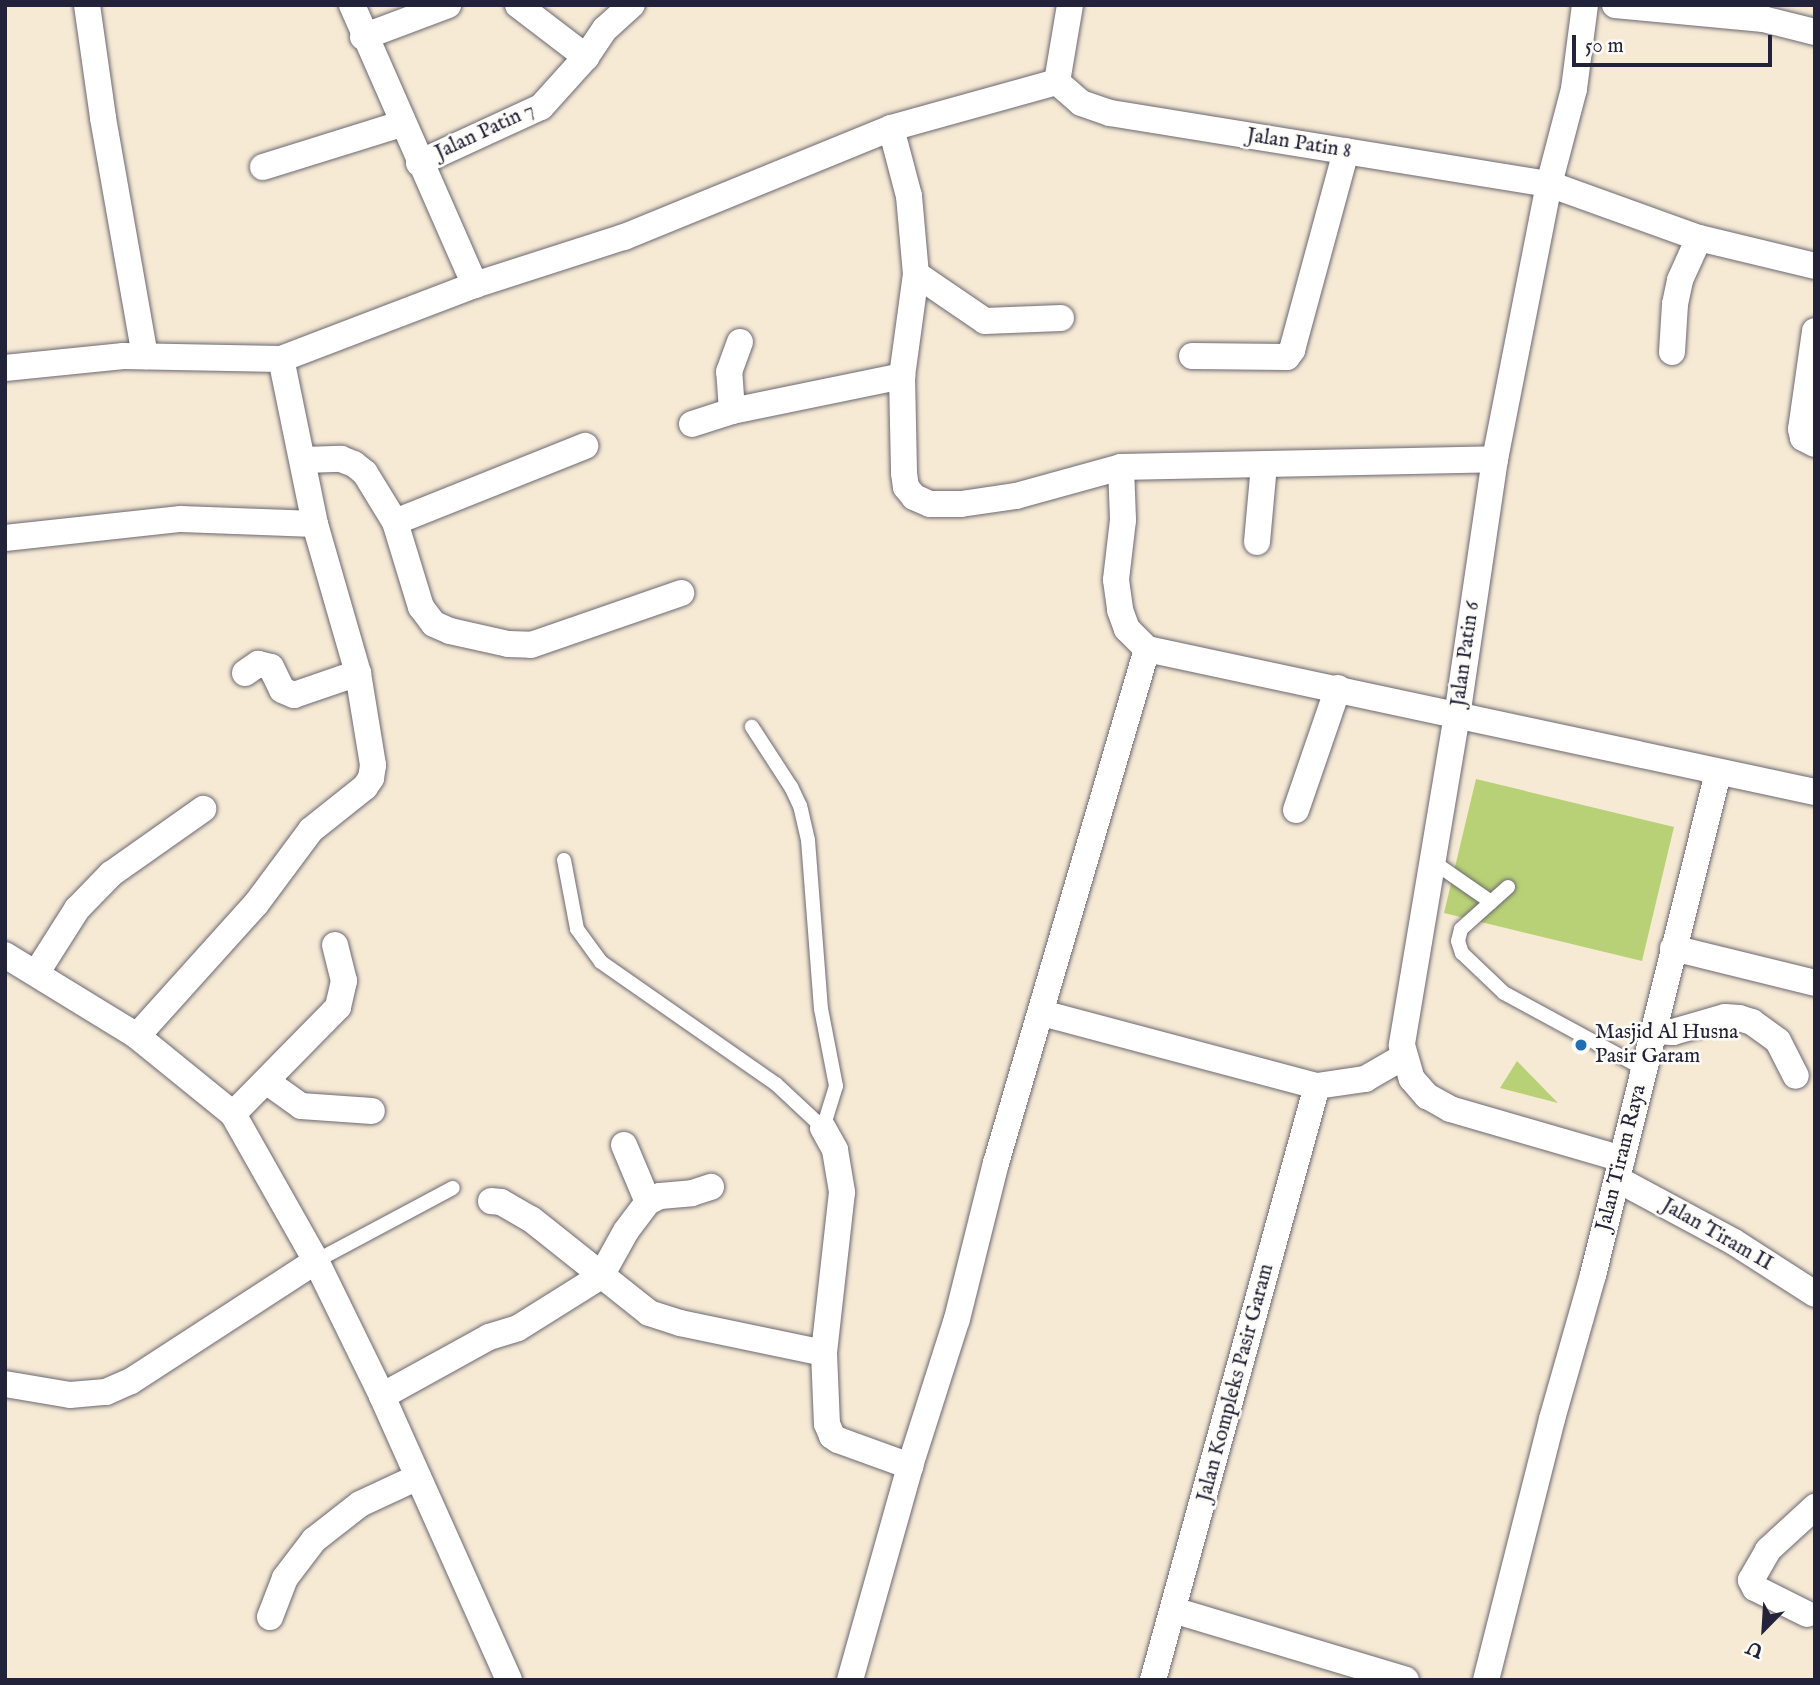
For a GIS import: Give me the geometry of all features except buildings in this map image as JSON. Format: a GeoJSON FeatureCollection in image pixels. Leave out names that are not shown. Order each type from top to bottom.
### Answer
{"type":"FeatureCollection","features":[{"type":"Feature","properties":{"kind":"street"},"geometry":{"type":"LineString","coordinates":[[87,5],[103,118],[145,356]]}},
{"type":"Feature","properties":{"kind":"street"},"geometry":{"type":"LineString","coordinates":[[352,5],[401,124],[475,285]]}},
{"type":"Feature","properties":{"kind":"street"},"geometry":{"type":"LineString","coordinates":[[363,37],[448,5]]}},
{"type":"Feature","properties":{"kind":"street"},"geometry":{"type":"LineString","coordinates":[[518,5],[586,57]]}},
{"type":"Feature","properties":{"kind":"street","name":"Jalan Patin 7"},"geometry":{"type":"LineString","coordinates":[[419,163],[541,107],[586,57],[605,29],[632,5]]}},
{"type":"Feature","properties":{"kind":"street"},"geometry":{"type":"LineString","coordinates":[[5,368],[145,356],[281,359],[475,285],[624,237],[891,128],[1057,82],[1070,5]]}},
{"type":"Feature","properties":{"kind":"street","name":"Jalan Patin 6"},"geometry":{"type":"LineString","coordinates":[[1403,1057],[1405,1018],[1457,715],[1495,459],[1549,184],[1574,89],[1585,5]]}},
{"type":"Feature","properties":{"kind":"street"},"geometry":{"type":"LineString","coordinates":[[1615,5],[1763,19],[1815,32]]}},
{"type":"Feature","properties":{"kind":"street","name":"Jalan Patin 8"},"geometry":{"type":"LineString","coordinates":[[1057,82],[1082,103],[1110,113],[1549,184],[1699,238],[1815,266]]}},
{"type":"Feature","properties":{"kind":"street"},"geometry":{"type":"LineString","coordinates":[[263,167],[401,124]]}},
{"type":"Feature","properties":{"kind":"street"},"geometry":{"type":"LineString","coordinates":[[891,128],[909,195],[916,274],[901,376],[906,487],[914,498],[930,504],[1016,496],[1121,467],[1495,459]]}},
{"type":"Feature","properties":{"kind":"street"},"geometry":{"type":"LineString","coordinates":[[1192,356],[1287,357],[1292,350],[1346,151]]}},
{"type":"Feature","properties":{"kind":"street"},"geometry":{"type":"LineString","coordinates":[[1672,352],[1675,304],[1680,280],[1699,238]]}},
{"type":"Feature","properties":{"kind":"street"},"geometry":{"type":"LineString","coordinates":[[916,274],[985,321],[1061,318]]}},
{"type":"Feature","properties":{"kind":"street"},"geometry":{"type":"LineString","coordinates":[[1815,331],[1801,429],[1803,438],[1815,444]]}},
{"type":"Feature","properties":{"kind":"street"},"geometry":{"type":"LineString","coordinates":[[732,411],[729,372],[740,342]]}},
{"type":"Feature","properties":{"kind":"street"},"geometry":{"type":"LineString","coordinates":[[136,1036],[256,904],[310,830],[365,787],[373,765],[358,673],[314,524],[304,460],[281,359]]}},
{"type":"Feature","properties":{"kind":"street"},"geometry":{"type":"LineString","coordinates":[[692,424],[732,411],[901,376]]}},
{"type":"Feature","properties":{"kind":"street"},"geometry":{"type":"LineString","coordinates":[[395,522],[585,446]]}},
{"type":"Feature","properties":{"kind":"street"},"geometry":{"type":"LineString","coordinates":[[304,460],[341,459],[354,464],[365,473],[395,522],[421,607],[434,624],[450,631],[508,644],[531,645],[681,593]]}},
{"type":"Feature","properties":{"kind":"street"},"geometry":{"type":"LineString","coordinates":[[1257,542],[1264,465]]}},
{"type":"Feature","properties":{"kind":"street"},"geometry":{"type":"LineString","coordinates":[[1121,467],[1123,520],[1116,580],[1120,610],[1126,629],[1147,649],[1815,792]]}},
{"type":"Feature","properties":{"kind":"street"},"geometry":{"type":"LineString","coordinates":[[5,538],[181,519],[314,524]]}},
{"type":"Feature","properties":{"kind":"street"},"geometry":{"type":"LineString","coordinates":[[850,1680],[910,1466],[957,1319],[996,1163],[1147,649]]}},
{"type":"Feature","properties":{"kind":"street"},"geometry":{"type":"LineString","coordinates":[[245,673],[258,664],[271,667],[282,690],[294,695],[358,673]]}},
{"type":"Feature","properties":{"kind":"street"},"geometry":{"type":"LineString","coordinates":[[1296,810],[1338,688]]}},
{"type":"Feature","properties":{"kind":"street","name":"Jalan Tiram Raya"},"geometry":{"type":"LineString","coordinates":[[1486,1680],[1619,1169],[1718,773]]}},
{"type":"Feature","properties":{"kind":"street"},"geometry":{"type":"LineString","coordinates":[[37,972],[77,909],[111,874],[203,809]]}},
{"type":"Feature","properties":{"kind":"street"},"geometry":{"type":"LineString","coordinates":[[233,1114],[338,1007],[344,981],[335,944]]}},
{"type":"Feature","properties":{"kind":"street"},"geometry":{"type":"LineString","coordinates":[[1673,948],[1815,983]]}},
{"type":"Feature","properties":{"kind":"street"},"geometry":{"type":"LineString","coordinates":[[5,955],[37,972],[136,1036],[233,1114],[316,1261],[383,1396],[509,1680]]}},
{"type":"Feature","properties":{"kind":"street"},"geometry":{"type":"LineString","coordinates":[[1042,1013],[1317,1086],[1365,1079],[1403,1057],[1412,1079],[1427,1096]]}},
{"type":"Feature","properties":{"kind":"street"},"geometry":{"type":"LineString","coordinates":[[1653,1031],[1673,1032],[1725,1017],[1740,1018],[1752,1022],[1779,1041],[1796,1076]]}},
{"type":"Feature","properties":{"kind":"street"},"geometry":{"type":"LineString","coordinates":[[1365,1079],[1427,1096],[1450,1109],[1619,1169]]}},
{"type":"Feature","properties":{"kind":"street"},"geometry":{"type":"LineString","coordinates":[[265,1081],[302,1106],[372,1111]]}},
{"type":"Feature","properties":{"kind":"street","name":"Jalan Kompleks Pasir Garam"},"geometry":{"type":"LineString","coordinates":[[1153,1680],[1317,1086]]}},
{"type":"Feature","properties":{"kind":"street"},"geometry":{"type":"LineString","coordinates":[[823,1128],[835,1150],[842,1192],[824,1353],[824,1414],[832,1436],[910,1466]]}},
{"type":"Feature","properties":{"kind":"street"},"geometry":{"type":"LineString","coordinates":[[624,1144],[648,1202]]}},
{"type":"Feature","properties":{"kind":"street","name":"Jalan Tiram II"},"geometry":{"type":"LineString","coordinates":[[1619,1169],[1815,1294]]}},
{"type":"Feature","properties":{"kind":"street"},"geometry":{"type":"LineString","coordinates":[[383,1396],[489,1337],[518,1328],[601,1276],[625,1231],[648,1202],[660,1196],[692,1193],[711,1187]]}},
{"type":"Feature","properties":{"kind":"street"},"geometry":{"type":"LineString","coordinates":[[491,1201],[501,1202],[531,1219],[649,1313],[680,1323],[824,1353]]}},
{"type":"Feature","properties":{"kind":"street"},"geometry":{"type":"LineString","coordinates":[[5,1384],[71,1395],[106,1392],[131,1381],[316,1261]]}},
{"type":"Feature","properties":{"kind":"street"},"geometry":{"type":"LineString","coordinates":[[270,1617],[285,1578],[314,1541],[360,1504],[418,1476]]}},
{"type":"Feature","properties":{"kind":"street"},"geometry":{"type":"LineString","coordinates":[[1807,1614],[1755,1588],[1751,1580],[1768,1550],[1815,1507]]}},
{"type":"Feature","properties":{"kind":"street"},"geometry":{"type":"LineString","coordinates":[[1173,1609],[1406,1680]]}},
{"type":"Feature","properties":{"kind":"lane"},"geometry":{"type":"LineString","coordinates":[[564,860],[577,929],[584,943],[601,962],[776,1084],[823,1128],[836,1086],[821,1009],[808,840],[800,806],[791,786],[752,727]]}},
{"type":"Feature","properties":{"kind":"lane"},"geometry":{"type":"LineString","coordinates":[[1432,862],[1491,902]]}},
{"type":"Feature","properties":{"kind":"lane"},"geometry":{"type":"LineString","coordinates":[[1508,887],[1461,929],[1458,941],[1462,953],[1504,993],[1644,1069]]}},
{"type":"Feature","properties":{"kind":"lane"},"geometry":{"type":"LineString","coordinates":[[316,1261],[453,1188]]}},
{"type":"Feature","properties":{"kind":"green space"},"geometry":{"type":"Polygon","coordinates":[[[1476,779],[1674,827],[1642,961],[1444,913],[1476,779]]]}},
{"type":"Feature","properties":{"kind":"green space"},"geometry":{"type":"Polygon","coordinates":[[[1517,1061],[1558,1103],[1500,1088],[1517,1061]]]}},
{"type":"Feature","properties":{"kind":"place","name":"Masjid Al Husna Pasir Garam"},"geometry":{"type":"Point","coordinates":[1581,1045]}}]}
